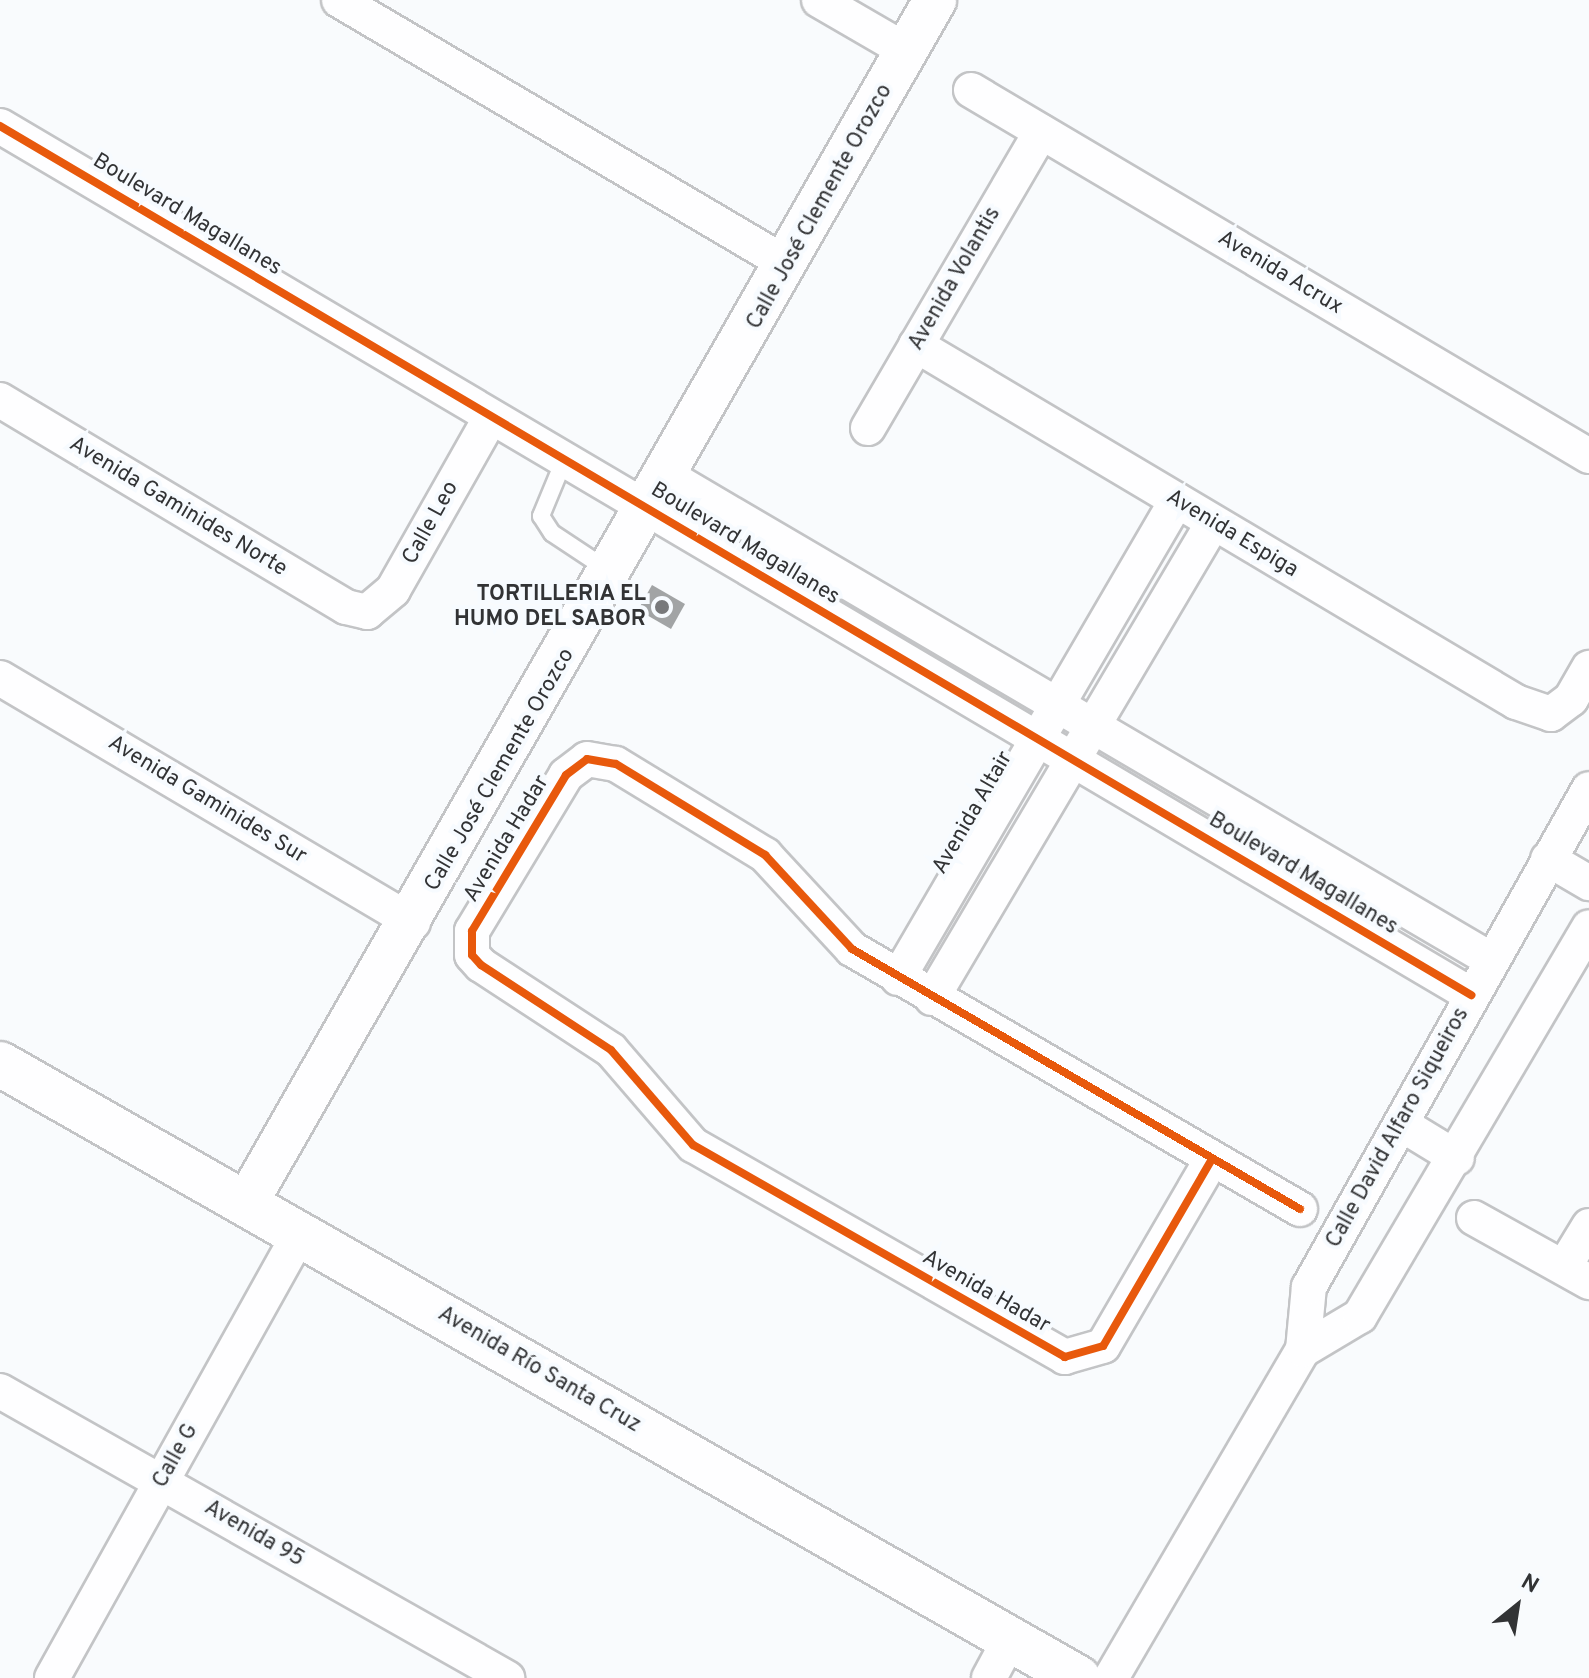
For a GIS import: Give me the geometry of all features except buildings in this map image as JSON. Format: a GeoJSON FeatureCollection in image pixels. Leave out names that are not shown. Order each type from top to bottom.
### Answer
{"type":"FeatureCollection","features":[{"type":"Feature","properties":{"kind":"main road","name":"Avenida Río Santa Cruz"},"geometry":{"type":"LineString","coordinates":[[0,1064],[1078,1678]]}},
{"type":"Feature","properties":{"kind":"street"},"geometry":{"type":"LineString","coordinates":[[339,0],[787,264]]}},
{"type":"Feature","properties":{"kind":"street"},"geometry":{"type":"LineString","coordinates":[[819,0],[907,51]]}},
{"type":"Feature","properties":{"kind":"street","name":"Calle José Clemente Orozco"},"geometry":{"type":"LineString","coordinates":[[247,1202],[413,922],[935,0]]}},
{"type":"Feature","properties":{"kind":"street","name":"Avenida Acrux"},"geometry":{"type":"LineString","coordinates":[[971,90],[1589,456]]}},
{"type":"Feature","properties":{"kind":"street","name":"Boulevard Magallanes"},"geometry":{"type":"LineString","coordinates":[[0,126],[491,417],[565,458],[658,492],[1057,704],[1490,959]]}},
{"type":"Feature","properties":{"kind":"street","name":"Avenida Volantis"},"geometry":{"type":"LineString","coordinates":[[868,428],[1041,132]]}},
{"type":"Feature","properties":{"kind":"street","name":"Avenida Espiga"},"geometry":{"type":"LineString","coordinates":[[916,345],[1516,702],[1551,714],[1589,668]]}},
{"type":"Feature","properties":{"kind":"street","name":"Avenida Gaminides Norte"},"geometry":{"type":"LineString","coordinates":[[0,400],[357,611]]}},
{"type":"Feature","properties":{"kind":"street","name":"Calle Leo"},"geometry":{"type":"LineString","coordinates":[[357,611],[386,601],[491,417]]}},
{"type":"Feature","properties":{"kind":"street","name":"Boulevard Magallanes"},"geometry":{"type":"LineString","coordinates":[[658,492],[1037,739],[1471,995]]}},
{"type":"Feature","properties":{"kind":"street","name":"Avenida Altair"},"geometry":{"type":"LineString","coordinates":[[898,978],[1177,500]]}},
{"type":"Feature","properties":{"kind":"street"},"geometry":{"type":"LineString","coordinates":[[932,998],[1213,523]]}},
{"type":"Feature","properties":{"kind":"street","name":"Avenida Gaminides Sur"},"geometry":{"type":"LineString","coordinates":[[0,678],[413,922]]}},
{"type":"Feature","properties":{"kind":"street","name":"Avenida Hadar"},"geometry":{"type":"LineString","coordinates":[[1212,1159],[1103,1346],[1065,1357],[693,1145],[611,1050],[490,973],[472,955],[470,940],[566,775],[587,759],[601,760],[634,772],[765,855],[852,949],[1300,1209]]}},
{"type":"Feature","properties":{"kind":"street","name":"Calle David Alfaro Siqueiros"},"geometry":{"type":"LineString","coordinates":[[1111,1678],[1303,1350],[1309,1287],[1403,1125],[1490,959],[1589,789]]}},
{"type":"Feature","properties":{"kind":"street"},"geometry":{"type":"LineString","coordinates":[[1548,859],[1589,883]]}},
{"type":"Feature","properties":{"kind":"street","name":"Calle David Alfaro Siqueiros"},"geometry":{"type":"LineString","coordinates":[[1303,1350],[1360,1316],[1457,1158],[1589,927]]}},
{"type":"Feature","properties":{"kind":"street"},"geometry":{"type":"LineString","coordinates":[[1403,1125],[1457,1158]]}},
{"type":"Feature","properties":{"kind":"street"},"geometry":{"type":"LineString","coordinates":[[1474,1218],[1577,1274],[1589,1226]]}},
{"type":"Feature","properties":{"kind":"street","name":"Calle G"},"geometry":{"type":"LineString","coordinates":[[52,1678],[300,1233]]}},
{"type":"Feature","properties":{"kind":"street","name":"Avenida 95"},"geometry":{"type":"LineString","coordinates":[[0,1391],[507,1678]]}},
{"type":"Feature","properties":{"kind":"street"},"geometry":{"type":"LineString","coordinates":[[989,1678],[1010,1639]]}},
{"type":"Feature","properties":{"kind":"lane"},"geometry":{"type":"LineString","coordinates":[[565,458],[541,516],[552,533],[612,572]]}},
{"type":"Feature","properties":{"kind":"cycle path"},"geometry":{"type":"LineString","coordinates":[[0,126],[1471,995]]}},
{"type":"Feature","properties":{"kind":"cycle path"},"geometry":{"type":"LineString","coordinates":[[1212,1159],[1103,1346],[1065,1357],[693,1145],[611,1050],[481,965],[472,955],[472,931],[566,775],[587,759],[616,764],[765,855],[852,949],[1300,1209]]}},
{"type":"Feature","properties":{"kind":"place","name":"TORTILLERIA EL HUMO DEL SABOR"},"geometry":{"type":"Point","coordinates":[662,607]}}]}
